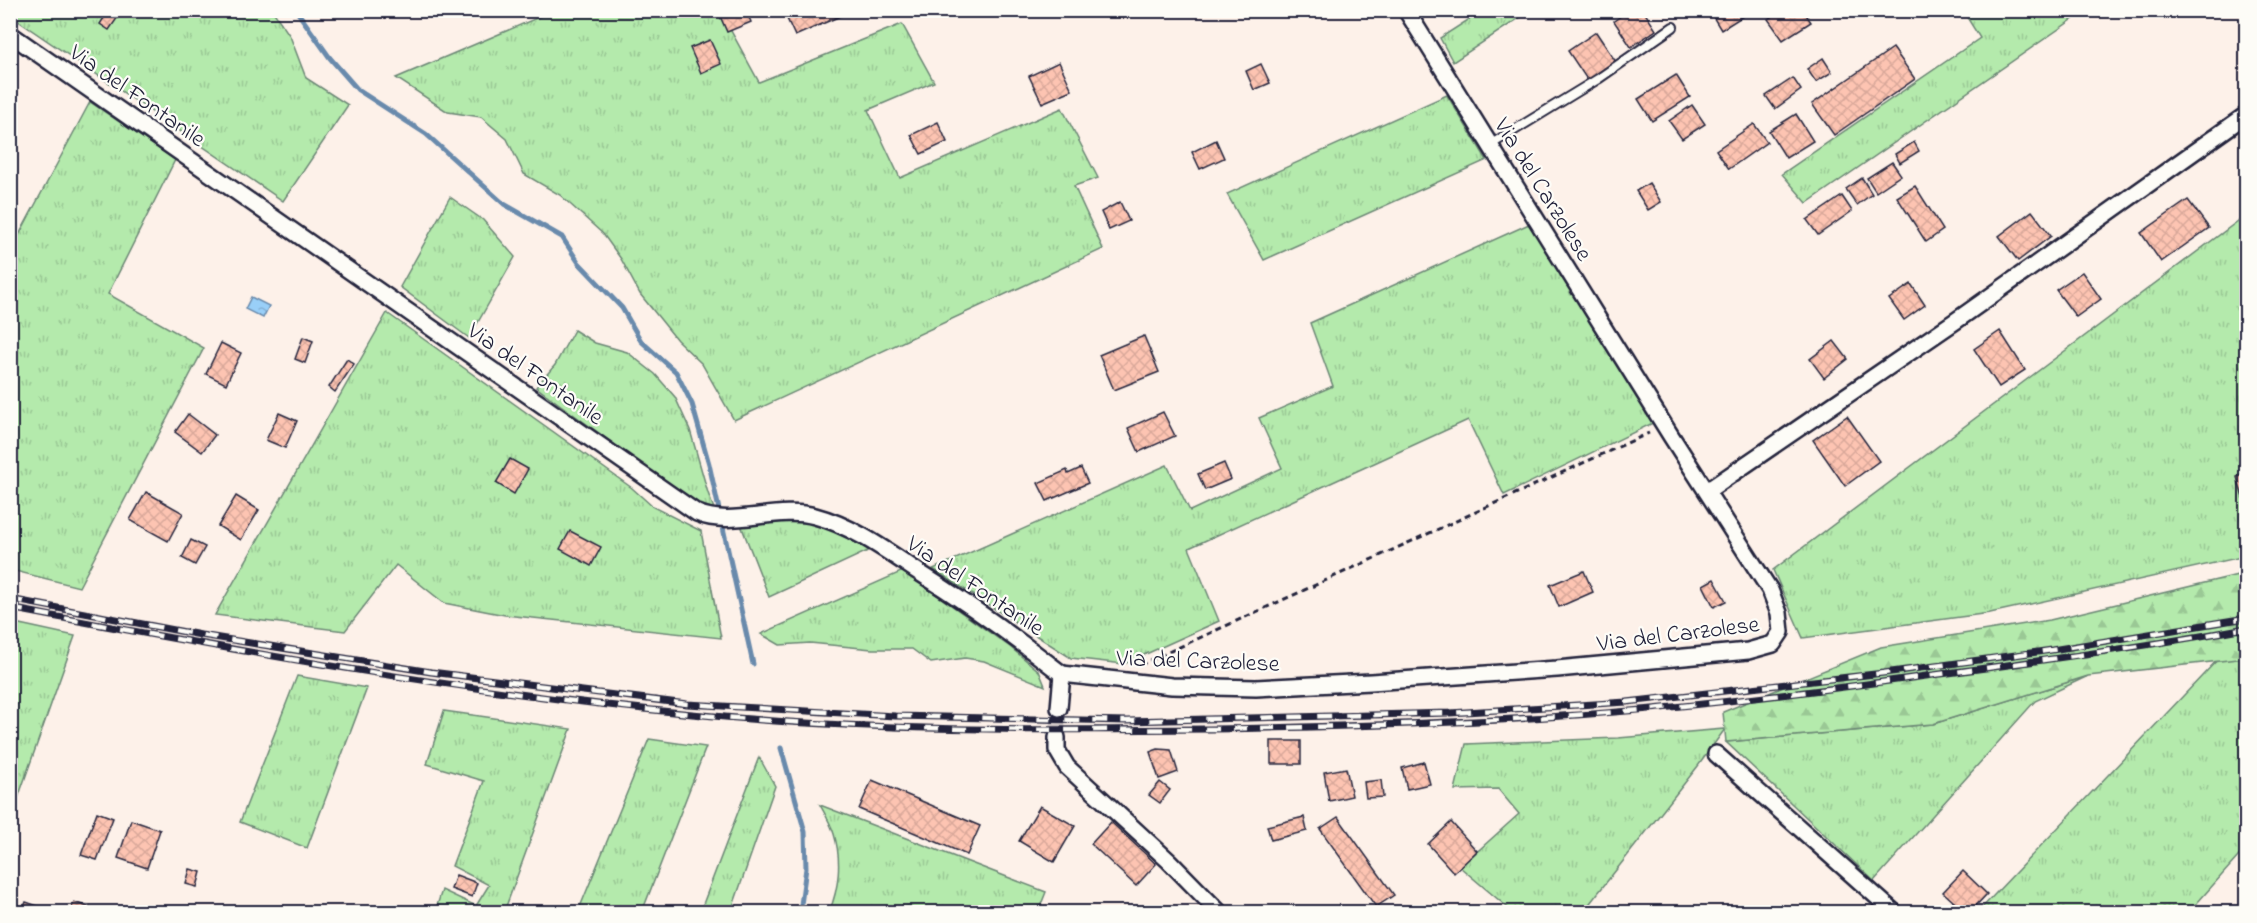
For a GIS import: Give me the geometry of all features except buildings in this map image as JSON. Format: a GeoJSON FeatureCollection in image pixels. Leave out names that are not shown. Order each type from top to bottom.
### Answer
{"type":"FeatureCollection","features":[{"type":"Feature","properties":{"kind":"street","name":"Via del Carzolese"},"geometry":{"type":"LineString","coordinates":[[1062,674],[1108,680],[1217,688],[1306,686],[1601,666],[1748,651],[1767,647],[1778,639],[1781,632],[1778,607],[1764,580],[1665,426],[1406,10]]}},
{"type":"Feature","properties":{"kind":"street","name":"Via del Fontanile"},"geometry":{"type":"LineString","coordinates":[[10,34],[536,399],[681,503],[703,516],[807,514],[849,529],[963,601],[1062,674]]}},
{"type":"Feature","properties":{"kind":"street"},"geometry":{"type":"LineString","coordinates":[[1707,492],[1957,320],[2247,115]]}},
{"type":"Feature","properties":{"kind":"street"},"geometry":{"type":"LineString","coordinates":[[1059,708],[1062,674]]}},
{"type":"Feature","properties":{"kind":"street"},"geometry":{"type":"LineString","coordinates":[[1057,736],[1057,750],[1067,767],[1169,861],[1219,912]]}},
{"type":"Feature","properties":{"kind":"street"},"geometry":{"type":"LineString","coordinates":[[1716,754],[1894,912]]}},
{"type":"Feature","properties":{"kind":"lane"},"geometry":{"type":"LineString","coordinates":[[1490,145],[1598,79],[1673,27]]}},
{"type":"Feature","properties":{"kind":"path"},"geometry":{"type":"LineString","coordinates":[[1108,680],[1665,426]]}},
{"type":"Feature","properties":{"kind":"green space"},"geometry":{"type":"Polygon","coordinates":[[[10,11],[273,11],[290,36],[306,78],[348,105],[283,201],[11,16],[10,11]]]}},
{"type":"Feature","properties":{"kind":"green space"},"geometry":{"type":"Polygon","coordinates":[[[553,11],[740,11],[724,18],[759,82],[902,24],[934,82],[868,110],[900,178],[1062,108],[1098,178],[1074,186],[1103,249],[734,420],[702,364],[677,340],[640,294],[621,259],[603,234],[560,195],[524,174],[507,139],[481,117],[448,112],[396,78],[553,11]]]}},
{"type":"Feature","properties":{"kind":"green space"},"geometry":{"type":"Polygon","coordinates":[[[1482,11],[1530,11],[1453,62],[1440,38],[1482,11]]]}},
{"type":"Feature","properties":{"kind":"green space"},"geometry":{"type":"Polygon","coordinates":[[[1963,11],[2085,11],[1807,203],[1782,174],[1980,38],[1963,11]]]}},
{"type":"Feature","properties":{"kind":"green space"},"geometry":{"type":"Polygon","coordinates":[[[1447,95],[1487,160],[1264,260],[1227,194],[1447,95]]]}},
{"type":"Feature","properties":{"kind":"green space"},"geometry":{"type":"Polygon","coordinates":[[[90,102],[175,160],[108,294],[204,348],[79,587],[11,570],[11,250],[90,102]]]}},
{"type":"Feature","properties":{"kind":"green space"},"geometry":{"type":"Polygon","coordinates":[[[450,197],[483,220],[515,257],[469,338],[400,287],[450,197]]]}},
{"type":"Feature","properties":{"kind":"green space"},"geometry":{"type":"Polygon","coordinates":[[[2246,215],[2246,556],[1990,613],[1803,638],[1773,570],[2246,215]]]}},
{"type":"Feature","properties":{"kind":"green space"},"geometry":{"type":"Polygon","coordinates":[[[1529,224],[1653,423],[1504,495],[1468,420],[1189,548],[1219,621],[1124,664],[1071,658],[933,569],[1167,465],[1190,511],[1282,468],[1259,418],[1333,386],[1310,323],[1529,224]]]}},
{"type":"Feature","properties":{"kind":"green space"},"geometry":{"type":"Polygon","coordinates":[[[387,313],[632,488],[653,507],[701,531],[721,638],[505,615],[444,603],[396,565],[345,631],[215,615],[387,313]]]}},
{"type":"Feature","properties":{"kind":"green space"},"geometry":{"type":"Polygon","coordinates":[[[574,330],[595,343],[627,352],[655,374],[675,397],[690,430],[714,509],[692,501],[536,387],[555,365],[574,330]]]}},
{"type":"Feature","properties":{"kind":"green space"},"geometry":{"type":"Polygon","coordinates":[[[788,519],[824,526],[870,550],[769,597],[741,525],[788,519]]]}},
{"type":"Feature","properties":{"kind":"green space"},"geometry":{"type":"Polygon","coordinates":[[[903,571],[1010,647],[1039,671],[1045,686],[984,661],[965,658],[931,663],[912,649],[872,649],[810,643],[780,645],[761,634],[903,571]]]}},
{"type":"Feature","properties":{"kind":"green space"},"geometry":{"type":"Polygon","coordinates":[[[2246,573],[2246,658],[2088,676],[1933,724],[1726,742],[1723,712],[1881,647],[2050,620],[2246,573]]]}},
{"type":"Feature","properties":{"kind":"green space"},"geometry":{"type":"Polygon","coordinates":[[[15,623],[75,636],[11,818],[10,634],[15,623]]]}},
{"type":"Feature","properties":{"kind":"green space"},"geometry":{"type":"Polygon","coordinates":[[[2222,655],[2246,656],[2246,848],[2189,912],[1978,912],[2222,655]]]}},
{"type":"Feature","properties":{"kind":"green space"},"geometry":{"type":"Polygon","coordinates":[[[297,676],[367,688],[307,848],[240,822],[297,676]]]}},
{"type":"Feature","properties":{"kind":"green space"},"geometry":{"type":"Polygon","coordinates":[[[2088,676],[2035,701],[1874,881],[1726,742],[1933,724],[2088,676]]]}},
{"type":"Feature","properties":{"kind":"green space"},"geometry":{"type":"Polygon","coordinates":[[[444,711],[571,729],[504,912],[435,912],[442,890],[476,906],[489,885],[452,866],[484,781],[427,764],[444,711]]]}},
{"type":"Feature","properties":{"kind":"green space"},"geometry":{"type":"Polygon","coordinates":[[[1725,729],[1583,912],[1513,912],[1460,867],[1519,814],[1498,789],[1455,790],[1466,744],[1618,738],[1725,729]]]}},
{"type":"Feature","properties":{"kind":"green space"},"geometry":{"type":"Polygon","coordinates":[[[649,739],[706,747],[642,912],[578,912],[649,739]]]}},
{"type":"Feature","properties":{"kind":"green space"},"geometry":{"type":"Polygon","coordinates":[[[759,757],[775,786],[731,912],[700,912],[759,757]]]}},
{"type":"Feature","properties":{"kind":"green space"},"geometry":{"type":"Polygon","coordinates":[[[820,805],[1046,892],[1038,912],[829,912],[835,894],[839,864],[833,830],[820,805]]]}},
{"type":"Feature","properties":{"kind":"water"},"geometry":{"type":"Polygon","coordinates":[[[251,297],[269,306],[263,318],[245,309],[251,297]]]}},
{"type":"Feature","properties":{"kind":"waterway"},"geometry":{"type":"LineString","coordinates":[[296,10],[330,58],[358,90],[426,134],[504,204],[562,237],[579,263],[622,308],[641,341],[676,372],[692,404],[709,464],[753,664]]}},
{"type":"Feature","properties":{"kind":"waterway"},"geometry":{"type":"LineString","coordinates":[[781,748],[805,832],[806,868],[800,912]]}},
{"type":"Feature","properties":{"kind":"tunnel"},"geometry":{"type":"LineString","coordinates":[[1057,737],[1059,708]]}},
{"type":"Feature","properties":{"kind":"railway"},"geometry":{"type":"LineString","coordinates":[[10,599],[201,635],[431,672],[687,704],[895,716],[1127,721],[1450,713],[1627,702],[1884,673],[2052,650],[2246,618]]}},
{"type":"Feature","properties":{"kind":"railway"},"geometry":{"type":"LineString","coordinates":[[10,608],[350,669],[606,705],[821,724],[1017,730],[1344,726],[1609,713],[1841,687],[2090,653],[2246,628]]}}]}
